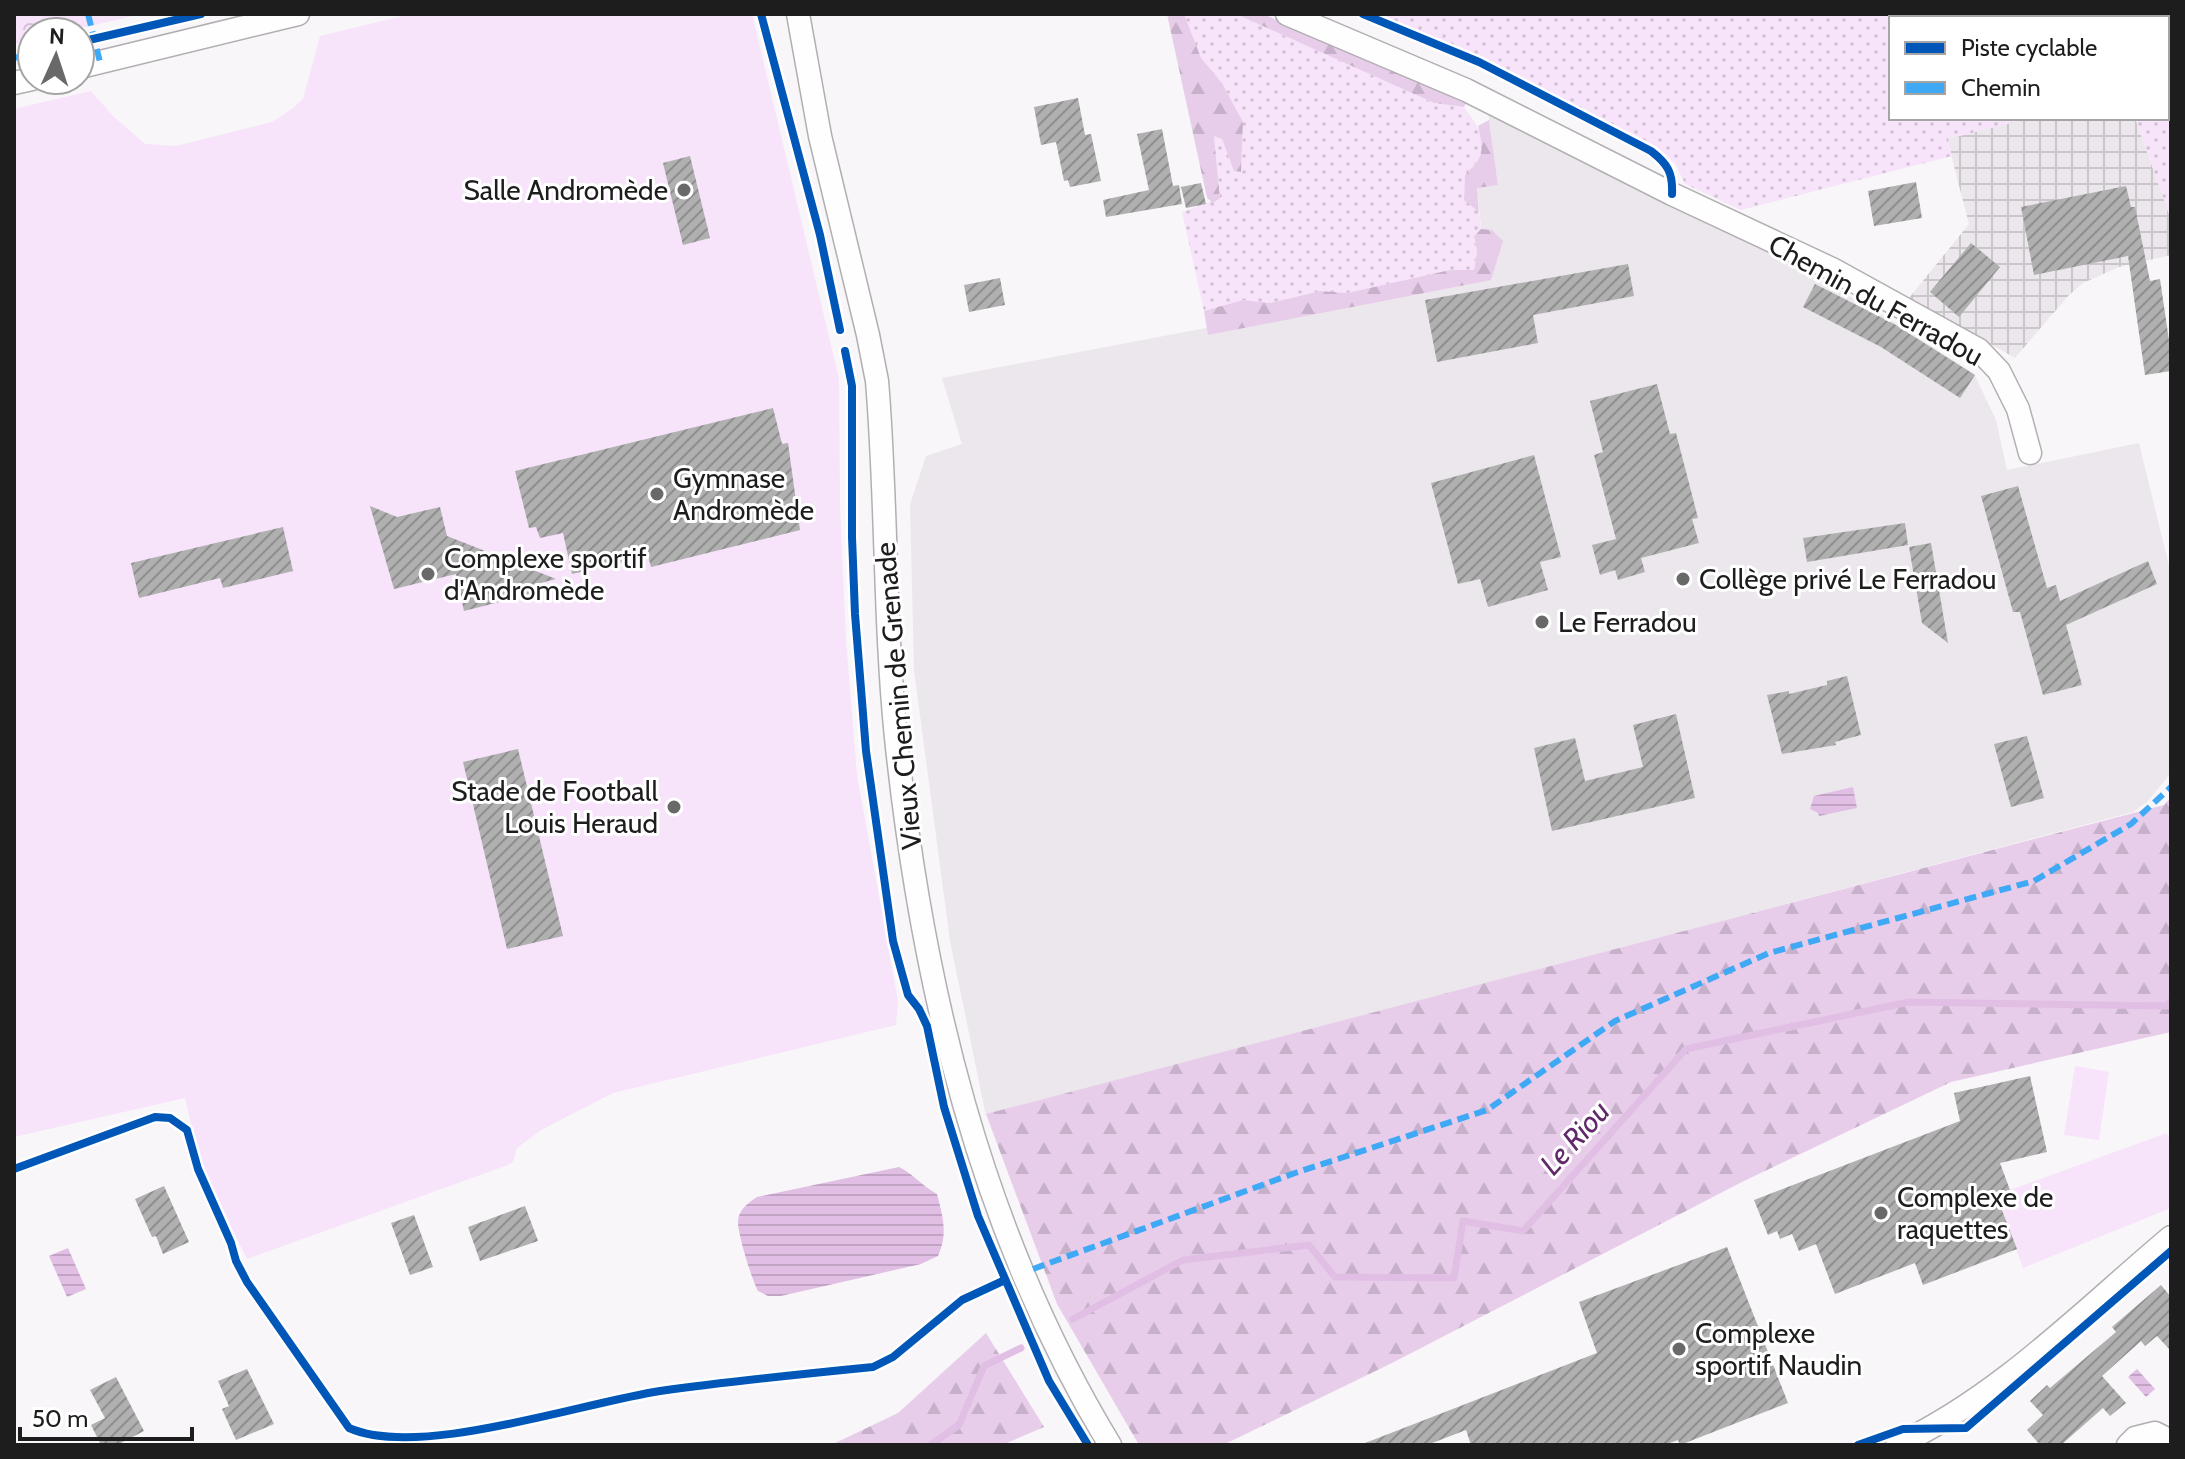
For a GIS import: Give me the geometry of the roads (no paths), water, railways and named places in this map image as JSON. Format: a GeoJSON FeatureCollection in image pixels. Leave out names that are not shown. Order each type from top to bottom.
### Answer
{"type":"FeatureCollection","features":[{"type":"Feature","properties":{"kind":"street"},"geometry":{"type":"LineString","coordinates":[[96,63],[298,14]]}},
{"type":"Feature","properties":{"kind":"street","name":"Vieux Chemin de Grenade"},"geometry":{"type":"LineString","coordinates":[[798,14],[820,136],[877,381],[896,736],[911,858],[940,1005],[960,1092],[985,1177],[1021,1274],[1066,1368],[1110,1445]]}},
{"type":"Feature","properties":{"kind":"street","name":"Chemin du Ferradou"},"geometry":{"type":"LineString","coordinates":[[1287,14],[1466,90],[1672,194],[1832,269],[1979,350],[1999,371],[2018,409],[2030,453]]}},
{"type":"Feature","properties":{"kind":"street"},"geometry":{"type":"LineString","coordinates":[[1897,1445],[1933,1437],[2171,1237]]}},
{"type":"Feature","properties":{"kind":"street"},"geometry":{"type":"LineString","coordinates":[[2128,1445],[2135,1438],[2155,1433],[2163,1437],[2168,1445]]}},
{"type":"Feature","properties":{"kind":"waterway","name":"Le Riou"},"geometry":{"type":"LineString","coordinates":[[1073,1319],[1183,1260],[1309,1245],[1335,1277],[1454,1278],[1463,1221],[1523,1231],[1686,1049],[1909,1002],[2167,1006],[2171,1001]]}},
{"type":"Feature","properties":{"kind":"waterway","name":"Le Riou"},"geometry":{"type":"LineString","coordinates":[[930,1445],[959,1425],[984,1366],[1021,1348]]}},
{"type":"Feature","properties":{"kind":"place","name":"Salle Andromède"},"geometry":{"type":"Point","coordinates":[684,190]}},
{"type":"Feature","properties":{"kind":"place","name":"Gymnase Andromède"},"geometry":{"type":"Point","coordinates":[657,494]}},
{"type":"Feature","properties":{"kind":"place","name":"Complexe sportif d'Andromède"},"geometry":{"type":"Point","coordinates":[428,574]}},
{"type":"Feature","properties":{"kind":"place","name":"Collège privé Le Ferradou"},"geometry":{"type":"Point","coordinates":[1683,579]}},
{"type":"Feature","properties":{"kind":"place","name":"Le Ferradou"},"geometry":{"type":"Point","coordinates":[1542,622]}},
{"type":"Feature","properties":{"kind":"place","name":"Stade de Football Louis Heraud"},"geometry":{"type":"Point","coordinates":[674,807]}},
{"type":"Feature","properties":{"kind":"place","name":"Complexe de raquettes"},"geometry":{"type":"Point","coordinates":[1881,1213]}},
{"type":"Feature","properties":{"kind":"place","name":"Complexe sportif Naudin"},"geometry":{"type":"Point","coordinates":[1679,1349]}}]}
